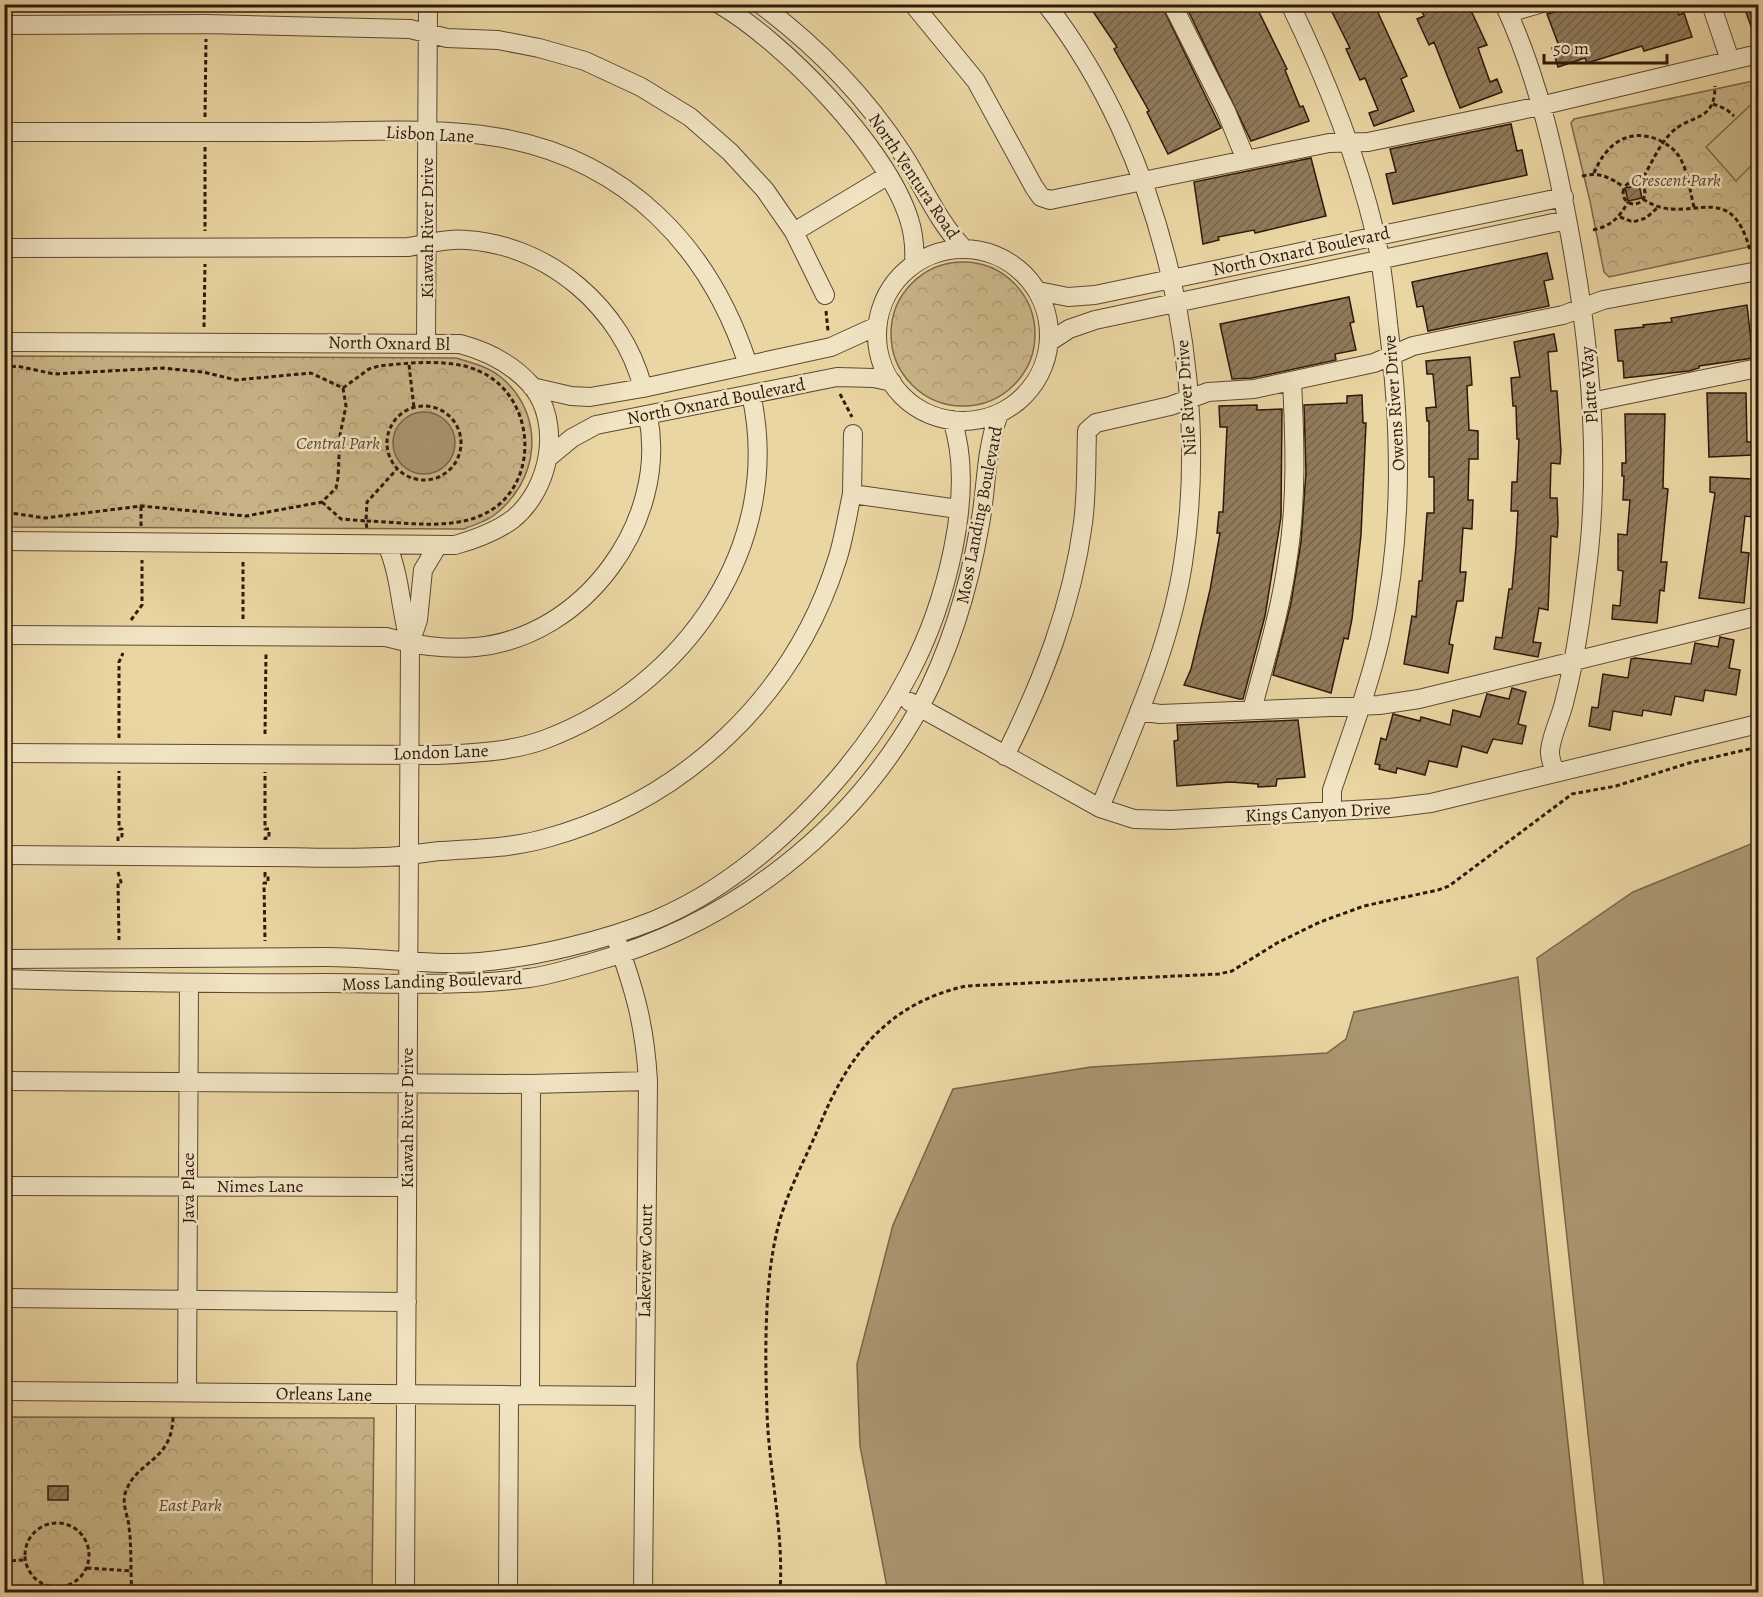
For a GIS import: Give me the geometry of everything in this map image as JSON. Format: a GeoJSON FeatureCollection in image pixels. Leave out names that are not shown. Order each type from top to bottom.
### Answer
{"type":"FeatureCollection","features":[{"type":"Feature","properties":{"kind":"street","name":"Kiawah River Drive"},"geometry":{"type":"LineString","coordinates":[[426,343],[428,4]]}},
{"type":"Feature","properties":{"kind":"street","name":"North Ventura Road"},"geometry":{"type":"LineString","coordinates":[[719,4],[744,20],[822,90],[865,142],[887,176],[908,217],[914,238],[914,264]]}},
{"type":"Feature","properties":{"kind":"street"},"geometry":{"type":"LineString","coordinates":[[744,20],[754,4]]}},
{"type":"Feature","properties":{"kind":"street","name":"North Ventura Road"},"geometry":{"type":"LineString","coordinates":[[760,4],[826,61],[860,97],[902,153],[944,228],[964,249]]}},
{"type":"Feature","properties":{"kind":"street"},"geometry":{"type":"LineString","coordinates":[[913,4],[976,81],[1041,197],[1050,200],[1329,143],[1368,142],[1540,106],[1758,54]]}},
{"type":"Feature","properties":{"kind":"street","name":"Nile River Drive"},"geometry":{"type":"LineString","coordinates":[[1046,4],[1092,75],[1119,125],[1142,182],[1177,301],[1188,399],[1191,471],[1183,565],[1166,638],[1100,808]]}},
{"type":"Feature","properties":{"kind":"street"},"geometry":{"type":"LineString","coordinates":[[1172,4],[1227,111],[1246,160]]}},
{"type":"Feature","properties":{"kind":"street","name":"Owens River Drive"},"geometry":{"type":"LineString","coordinates":[[1290,4],[1321,69],[1349,142],[1376,236],[1400,438],[1398,513],[1390,583],[1380,639],[1362,704],[1332,790],[1332,811]]}},
{"type":"Feature","properties":{"kind":"street"},"geometry":{"type":"LineString","coordinates":[[1506,9],[1539,4]]}},
{"type":"Feature","properties":{"kind":"street"},"geometry":{"type":"LineString","coordinates":[[1711,4],[1730,60]]}},
{"type":"Feature","properties":{"kind":"street","name":"Platte Way"},"geometry":{"type":"LineString","coordinates":[[1506,9],[1540,106],[1564,197],[1584,308],[1591,402],[1593,479],[1590,539],[1582,610],[1564,702],[1549,753],[1555,772]]}},
{"type":"Feature","properties":{"kind":"street"},"geometry":{"type":"LineString","coordinates":[[4,25],[206,24],[410,29],[447,38],[498,40],[539,48],[585,61],[641,87],[690,117],[730,152],[765,190],[794,232],[825,295]]}},
{"type":"Feature","properties":{"kind":"street","name":"Lisbon Lane"},"geometry":{"type":"LineString","coordinates":[[4,132],[427,132],[502,138],[560,153],[618,184],[653,210],[685,242],[723,301],[747,365]]}},
{"type":"Feature","properties":{"kind":"street"},"geometry":{"type":"LineString","coordinates":[[794,232],[887,176]]}},
{"type":"Feature","properties":{"kind":"street","name":"North Oxnard Boulevard"},"geometry":{"type":"LineString","coordinates":[[1038,291],[1068,297],[1090,296],[1564,197]]}},
{"type":"Feature","properties":{"kind":"street","name":"North Oxnard Boulevard"},"geometry":{"type":"LineString","coordinates":[[1049,342],[1069,329],[1089,321],[1567,220]]}},
{"type":"Feature","properties":{"kind":"street"},"geometry":{"type":"LineString","coordinates":[[4,248],[408,247],[446,240],[499,244],[529,255],[580,286],[601,307],[623,337],[637,364],[643,388]]}},
{"type":"Feature","properties":{"kind":"street"},"geometry":{"type":"LineString","coordinates":[[964,249],[993,254],[1018,269],[1038,291],[1045,308],[1049,342],[1045,364],[1034,385],[1019,402],[999,414],[976,420],[952,420],[929,414],[915,405],[892,382],[882,363],[877,326],[884,303],[896,281],[914,264],[930,256],[964,249]]}},
{"type":"Feature","properties":{"kind":"street"},"geometry":{"type":"LineString","coordinates":[[1005,756],[1034,699],[1071,588],[1083,522],[1088,431],[1096,423],[1208,392],[1254,389],[1374,363],[1413,346],[1563,315],[1603,300],[1758,271]]}},
{"type":"Feature","properties":{"kind":"street","name":"North Oxnard Boulevard"},"geometry":{"type":"LineString","coordinates":[[532,387],[571,396],[590,397],[643,388],[831,347],[877,326]]}},
{"type":"Feature","properties":{"kind":"street","name":"North Oxnard Bl"},"geometry":{"type":"LineString","coordinates":[[4,342],[460,344],[500,359],[532,387],[545,417],[549,457],[542,482],[532,499],[514,518],[479,537],[455,545],[4,541]]}},
{"type":"Feature","properties":{"kind":"street"},"geometry":{"type":"LineString","coordinates":[[1591,402],[1758,368]]}},
{"type":"Feature","properties":{"kind":"street","name":"North Oxnard Boulevard"},"geometry":{"type":"LineString","coordinates":[[549,457],[588,428],[837,377],[874,378],[892,382]]}},
{"type":"Feature","properties":{"kind":"street"},"geometry":{"type":"LineString","coordinates":[[1252,710],[1278,614],[1288,562],[1294,498],[1295,438],[1292,381]]}},
{"type":"Feature","properties":{"kind":"street","name":"London Lane"},"geometry":{"type":"LineString","coordinates":[[4,753],[407,754],[491,752],[545,739],[606,710],[651,676],[682,648],[709,613],[728,577],[751,513],[759,454],[756,417],[751,394]]}},
{"type":"Feature","properties":{"kind":"street","name":"Moss Landing Boulevard"},"geometry":{"type":"LineString","coordinates":[[4,979],[189,984],[434,984],[533,978],[622,954],[671,936],[715,914],[753,890],[798,856],[838,819],[865,786],[919,707],[939,667],[960,611],[981,521],[988,446],[999,414]]}},
{"type":"Feature","properties":{"kind":"street"},"geometry":{"type":"LineString","coordinates":[[4,635],[386,637],[436,648],[478,647],[515,637],[540,627],[567,610],[595,586],[616,559],[639,518],[651,471],[653,440],[648,416]]}},
{"type":"Feature","properties":{"kind":"street","name":"Moss Landing Boulevard"},"geometry":{"type":"LineString","coordinates":[[4,959],[350,957],[480,962],[525,955],[615,934],[657,919],[711,889],[780,837],[820,801],[879,727],[924,646],[940,606],[958,508],[961,465],[959,441],[952,420]]}},
{"type":"Feature","properties":{"kind":"street"},"geometry":{"type":"LineString","coordinates":[[4,855],[384,857],[491,848],[546,839],[594,823],[640,802],[689,770],[735,730],[771,688],[794,656],[818,610],[838,559],[852,494],[853,434]]}},
{"type":"Feature","properties":{"kind":"street"},"geometry":{"type":"LineString","coordinates":[[852,494],[958,508]]}},
{"type":"Feature","properties":{"kind":"street","name":"Kiawah River Drive"},"geometry":{"type":"LineString","coordinates":[[387,545],[396,566],[403,620],[410,643]]}},
{"type":"Feature","properties":{"kind":"street","name":"Kiawah River Drive"},"geometry":{"type":"LineString","coordinates":[[405,1593],[407,754],[410,643],[418,620],[423,570],[438,545]]}},
{"type":"Feature","properties":{"kind":"street"},"geometry":{"type":"LineString","coordinates":[[1139,711],[1160,714],[1379,705],[1419,699],[1758,616]]}},
{"type":"Feature","properties":{"kind":"street","name":"Kings Canyon Drive"},"geometry":{"type":"LineString","coordinates":[[898,696],[1100,808],[1134,819],[1171,820],[1390,808],[1431,803],[1758,724]]}},
{"type":"Feature","properties":{"kind":"street","name":"Lakeview Court"},"geometry":{"type":"LineString","coordinates":[[615,934],[641,1011],[646,1038],[648,1082],[642,1593]]}},
{"type":"Feature","properties":{"kind":"street","name":"Java Place"},"geometry":{"type":"LineString","coordinates":[[187,1392],[189,984]]}},
{"type":"Feature","properties":{"kind":"street"},"geometry":{"type":"LineString","coordinates":[[4,1081],[188,1080],[531,1084],[648,1082]]}},
{"type":"Feature","properties":{"kind":"street"},"geometry":{"type":"LineString","coordinates":[[530,1395],[531,1084]]}},
{"type":"Feature","properties":{"kind":"street","name":"Nimes Lane"},"geometry":{"type":"LineString","coordinates":[[4,1186],[407,1187]]}},
{"type":"Feature","properties":{"kind":"street"},"geometry":{"type":"LineString","coordinates":[[4,1298],[407,1302]]}},
{"type":"Feature","properties":{"kind":"street","name":"Orleans Lane"},"geometry":{"type":"LineString","coordinates":[[4,1391],[643,1396]]}},
{"type":"Feature","properties":{"kind":"street"},"geometry":{"type":"LineString","coordinates":[[508,1593],[509,1395]]}},
{"type":"Feature","properties":{"kind":"path"},"geometry":{"type":"LineString","coordinates":[[205,123],[206,42]]}},
{"type":"Feature","properties":{"kind":"path"},"geometry":{"type":"LineString","coordinates":[[1640,183],[1663,142],[1681,125],[1705,114],[1713,104],[1715,86]]}},
{"type":"Feature","properties":{"kind":"path"},"geometry":{"type":"LineString","coordinates":[[1713,104],[1734,116]]}},
{"type":"Feature","properties":{"kind":"path"},"geometry":{"type":"LineString","coordinates":[[1594,173],[1601,156],[1615,142],[1629,135],[1648,136],[1673,148],[1682,160],[1694,207]]}},
{"type":"Feature","properties":{"kind":"path"},"geometry":{"type":"LineString","coordinates":[[205,146],[205,233]]}},
{"type":"Feature","properties":{"kind":"path"},"geometry":{"type":"LineString","coordinates":[[1582,176],[1594,173],[1605,175],[1624,187]]}},
{"type":"Feature","properties":{"kind":"path"},"geometry":{"type":"LineString","coordinates":[[1633,181],[1640,183],[1645,192],[1643,199],[1634,204],[1628,202],[1623,197],[1624,187],[1633,181]]}},
{"type":"Feature","properties":{"kind":"path"},"geometry":{"type":"LineString","coordinates":[[1643,199],[1656,208],[1677,211],[1711,205],[1736,218],[1745,233],[1750,250]]}},
{"type":"Feature","properties":{"kind":"path"},"geometry":{"type":"LineString","coordinates":[[1593,230],[1607,226],[1620,217],[1628,202]]}},
{"type":"Feature","properties":{"kind":"path"},"geometry":{"type":"LineString","coordinates":[[1620,217],[1633,222],[1646,218],[1656,208]]}},
{"type":"Feature","properties":{"kind":"path"},"geometry":{"type":"LineString","coordinates":[[204,334],[205,262]]}},
{"type":"Feature","properties":{"kind":"path"},"geometry":{"type":"LineString","coordinates":[[825,295],[828,308],[825,316],[828,334]]}},
{"type":"Feature","properties":{"kind":"path"},"geometry":{"type":"LineString","coordinates":[[409,358],[414,408]]}},
{"type":"Feature","properties":{"kind":"path"},"geometry":{"type":"LineString","coordinates":[[203,372],[204,362]]}},
{"type":"Feature","properties":{"kind":"path"},"geometry":{"type":"LineString","coordinates":[[322,502],[341,519],[453,523],[479,516],[492,509],[507,495],[522,468],[526,446],[521,414],[503,387],[478,370],[461,366],[409,365],[369,369],[343,388]]}},
{"type":"Feature","properties":{"kind":"path"},"geometry":{"type":"LineString","coordinates":[[4,368],[17,366],[54,374],[163,368],[203,372],[236,380],[311,373],[343,388]]}},
{"type":"Feature","properties":{"kind":"path"},"geometry":{"type":"LineString","coordinates":[[4,512],[45,519],[141,506],[246,516],[322,502],[336,488],[338,478],[340,435],[346,406],[343,388]]}},
{"type":"Feature","properties":{"kind":"path"},"geometry":{"type":"LineString","coordinates":[[840,392],[846,410],[852,416],[853,434]]}},
{"type":"Feature","properties":{"kind":"path"},"geometry":{"type":"LineString","coordinates":[[414,408],[431,408],[448,415],[456,424],[461,447],[451,469],[430,480],[407,476],[397,469],[387,446],[388,434],[402,413],[414,408]]}},
{"type":"Feature","properties":{"kind":"path"},"geometry":{"type":"LineString","coordinates":[[367,535],[367,502],[397,469]]}},
{"type":"Feature","properties":{"kind":"path"},"geometry":{"type":"LineString","coordinates":[[141,506],[141,533]]}},
{"type":"Feature","properties":{"kind":"path"},"geometry":{"type":"LineString","coordinates":[[130,624],[142,606],[142,560]]}},
{"type":"Feature","properties":{"kind":"path"},"geometry":{"type":"LineString","coordinates":[[243,561],[243,636]]}},
{"type":"Feature","properties":{"kind":"path"},"geometry":{"type":"LineString","coordinates":[[265,734],[266,636]]}},
{"type":"Feature","properties":{"kind":"path"},"geometry":{"type":"LineString","coordinates":[[119,744],[119,660],[127,648]]}},
{"type":"Feature","properties":{"kind":"path"},"geometry":{"type":"LineString","coordinates":[[780,1593],[782,1545],[767,1413],[769,1268],[778,1224],[833,1091],[867,1044],[890,1019],[913,1003],[940,992],[966,986],[1219,974],[1232,971],[1277,943],[1320,922],[1364,906],[1438,891],[1449,886],[1572,794],[1616,786],[1689,763],[1758,747]]}},
{"type":"Feature","properties":{"kind":"path"},"geometry":{"type":"LineString","coordinates":[[118,848],[118,836],[122,836],[122,829],[119,829],[119,760]]}},
{"type":"Feature","properties":{"kind":"path"},"geometry":{"type":"LineString","coordinates":[[265,772],[265,829],[269,829],[269,838],[265,838],[265,849]]}},
{"type":"Feature","properties":{"kind":"path"},"geometry":{"type":"LineString","coordinates":[[118,864],[121,882],[118,882],[118,940]]}},
{"type":"Feature","properties":{"kind":"path"},"geometry":{"type":"LineString","coordinates":[[264,864],[265,876],[268,876],[268,883],[264,883],[266,941]]}},
{"type":"Feature","properties":{"kind":"path"},"geometry":{"type":"LineString","coordinates":[[132,1593],[129,1525],[124,1508],[125,1493],[132,1480],[159,1456],[167,1445],[173,1415]]}},
{"type":"Feature","properties":{"kind":"path"},"geometry":{"type":"LineString","coordinates":[[62,1522],[75,1527],[83,1535],[88,1546],[87,1568],[74,1583],[61,1588],[48,1587],[35,1580],[24,1560],[27,1539],[36,1529],[49,1523],[62,1522]]}},
{"type":"Feature","properties":{"kind":"path"},"geometry":{"type":"LineString","coordinates":[[4,1561],[24,1560]]}},
{"type":"Feature","properties":{"kind":"path"},"geometry":{"type":"LineString","coordinates":[[87,1568],[131,1571]]}},
{"type":"Feature","properties":{"kind":"green space","name":"Crescent Park"},"geometry":{"type":"Polygon","coordinates":[[[1758,80],[1758,245],[1609,277],[1604,272],[1571,123],[1574,119],[1758,80]]]}},
{"type":"Feature","properties":{"kind":"green space"},"geometry":{"type":"Polygon","coordinates":[[[1758,98],[1758,159],[1736,181],[1706,147],[1758,98]]]}},
{"type":"Feature","properties":{"kind":"green space"},"geometry":{"type":"Polygon","coordinates":[[[963,262],[991,267],[1014,283],[1030,306],[1035,334],[1030,362],[1014,385],[991,401],[963,406],[935,401],[912,385],[896,362],[891,334],[896,306],[912,283],[935,267],[963,262]]]}},
{"type":"Feature","properties":{"kind":"green space","name":"Central Park"},"geometry":{"type":"Polygon","coordinates":[[[5,356],[456,358],[492,371],[502,378],[516,394],[526,411],[531,430],[532,449],[528,468],[520,486],[508,502],[490,518],[464,529],[5,527],[5,356]]]}},
{"type":"Feature","properties":{"kind":"green space","name":"East Park"},"geometry":{"type":"Polygon","coordinates":[[[7,1417],[374,1418],[372,1592],[7,1592],[7,1417]]]}},
{"type":"Feature","properties":{"kind":"shaded area"},"geometry":{"type":"Polygon","coordinates":[[[424,412],[436,414],[446,421],[453,431],[455,443],[453,455],[446,465],[436,472],[424,474],[412,472],[402,465],[395,455],[393,443],[395,431],[402,421],[412,414],[424,412]]]}},
{"type":"Feature","properties":{"kind":"shaded area"},"geometry":{"type":"Polygon","coordinates":[[[1758,841],[1758,1592],[1605,1592],[1537,958],[1633,892],[1758,841]]]}},
{"type":"Feature","properties":{"kind":"shaded area"},"geometry":{"type":"Polygon","coordinates":[[[1518,977],[1584,1592],[888,1592],[860,1446],[857,1364],[893,1225],[953,1089],[1091,1067],[1327,1053],[1346,1039],[1354,1012],[1518,977]]]}},
{"type":"Feature","properties":{"kind":"building"},"geometry":{"type":"Polygon","coordinates":[[[1088,4],[1161,4],[1221,128],[1168,154],[1147,112],[1149,111],[1114,49],[1117,47],[1088,4]]]}},
{"type":"Feature","properties":{"kind":"building"},"geometry":{"type":"Polygon","coordinates":[[[1185,4],[1255,4],[1287,69],[1285,70],[1300,107],[1303,106],[1309,121],[1251,141],[1185,4]]]}},
{"type":"Feature","properties":{"kind":"building"},"geometry":{"type":"Polygon","coordinates":[[[1328,4],[1374,4],[1407,76],[1401,79],[1414,111],[1374,126],[1369,113],[1378,110],[1365,78],[1360,80],[1346,49],[1350,48],[1328,4]]]}},
{"type":"Feature","properties":{"kind":"building"},"geometry":{"type":"Polygon","coordinates":[[[1418,4],[1468,4],[1487,45],[1478,48],[1490,82],[1497,79],[1502,92],[1460,108],[1434,42],[1429,45],[1417,19],[1424,16],[1418,4]]]}},
{"type":"Feature","properties":{"kind":"building"},"geometry":{"type":"Polygon","coordinates":[[[1585,4],[1676,4],[1679,15],[1684,13],[1692,37],[1644,51],[1642,46],[1587,63],[1585,58],[1558,67],[1552,48],[1559,46],[1547,14],[1585,4]]]}},
{"type":"Feature","properties":{"kind":"building"},"geometry":{"type":"Polygon","coordinates":[[[1743,4],[1758,4],[1757,43],[1743,4]]]}},
{"type":"Feature","properties":{"kind":"building"},"geometry":{"type":"Polygon","coordinates":[[[1511,124],[1517,151],[1522,150],[1527,175],[1393,204],[1386,174],[1396,172],[1390,149],[1511,124]]]}},
{"type":"Feature","properties":{"kind":"building"},"geometry":{"type":"Polygon","coordinates":[[[1311,158],[1326,216],[1255,233],[1254,230],[1218,237],[1219,240],[1203,244],[1194,182],[1311,158]]]}},
{"type":"Feature","properties":{"kind":"building"},"geometry":{"type":"Polygon","coordinates":[[[1639,185],[1642,198],[1628,201],[1625,188],[1639,185]]]}},
{"type":"Feature","properties":{"kind":"building"},"geometry":{"type":"Polygon","coordinates":[[[1547,253],[1553,279],[1544,281],[1549,306],[1428,331],[1423,306],[1417,307],[1412,282],[1547,253]]]}},
{"type":"Feature","properties":{"kind":"building"},"geometry":{"type":"Polygon","coordinates":[[[1349,297],[1354,322],[1350,323],[1356,350],[1335,354],[1336,360],[1252,378],[1232,379],[1220,324],[1349,297]]]}},
{"type":"Feature","properties":{"kind":"building"},"geometry":{"type":"Polygon","coordinates":[[[1747,305],[1753,358],[1699,366],[1689,371],[1624,378],[1623,361],[1618,361],[1615,330],[1672,322],[1671,318],[1747,305]]]}},
{"type":"Feature","properties":{"kind":"building"},"geometry":{"type":"Polygon","coordinates":[[[1554,334],[1557,351],[1548,352],[1551,391],[1557,391],[1561,451],[1560,464],[1551,463],[1550,498],[1557,498],[1558,523],[1557,537],[1551,536],[1548,610],[1539,608],[1533,642],[1541,643],[1538,657],[1494,649],[1496,637],[1502,638],[1509,589],[1512,589],[1516,546],[1518,511],[1511,511],[1512,482],[1517,482],[1519,439],[1517,439],[1516,406],[1513,406],[1511,378],[1520,377],[1514,342],[1554,334]]]}},
{"type":"Feature","properties":{"kind":"building"},"geometry":{"type":"Polygon","coordinates":[[[1470,357],[1472,385],[1467,386],[1469,430],[1478,431],[1478,459],[1469,459],[1468,500],[1473,500],[1472,529],[1463,528],[1460,572],[1466,572],[1463,601],[1457,601],[1449,644],[1453,645],[1448,673],[1404,664],[1412,616],[1416,617],[1419,581],[1422,581],[1427,513],[1434,513],[1434,477],[1429,477],[1429,421],[1427,421],[1426,408],[1436,407],[1433,374],[1427,374],[1426,361],[1470,357]]]}},
{"type":"Feature","properties":{"kind":"building"},"geometry":{"type":"Polygon","coordinates":[[[1707,393],[1746,393],[1747,442],[1753,442],[1753,455],[1709,457],[1707,393]]]}},
{"type":"Feature","properties":{"kind":"building"},"geometry":{"type":"Polygon","coordinates":[[[1362,395],[1363,423],[1366,423],[1361,535],[1352,619],[1348,639],[1344,638],[1331,693],[1273,675],[1291,603],[1301,542],[1306,472],[1304,405],[1347,403],[1347,396],[1362,395]]]}},
{"type":"Feature","properties":{"kind":"building"},"geometry":{"type":"Polygon","coordinates":[[[1257,405],[1257,410],[1282,409],[1281,517],[1265,616],[1243,699],[1239,699],[1184,685],[1191,669],[1210,590],[1220,533],[1217,533],[1219,512],[1223,512],[1227,427],[1220,427],[1219,406],[1257,405]]]}},
{"type":"Feature","properties":{"kind":"building"},"geometry":{"type":"Polygon","coordinates":[[[1625,414],[1665,414],[1663,488],[1668,489],[1661,562],[1667,562],[1664,591],[1660,590],[1657,623],[1612,619],[1613,605],[1620,606],[1623,571],[1618,570],[1618,534],[1627,535],[1630,500],[1623,500],[1622,463],[1626,463],[1625,414]]]}},
{"type":"Feature","properties":{"kind":"building"},"geometry":{"type":"Polygon","coordinates":[[[1710,477],[1753,479],[1752,517],[1745,516],[1741,552],[1749,553],[1744,603],[1699,598],[1715,493],[1710,492],[1710,477]]]}},
{"type":"Feature","properties":{"kind":"building"},"geometry":{"type":"Polygon","coordinates":[[[1720,637],[1734,640],[1729,668],[1740,670],[1736,695],[1705,690],[1703,701],[1675,696],[1671,715],[1643,710],[1642,716],[1613,711],[1610,730],[1589,726],[1592,707],[1598,708],[1603,674],[1628,678],[1631,659],[1635,658],[1691,664],[1695,643],[1718,647],[1720,637]]]}},
{"type":"Feature","properties":{"kind":"building"},"geometry":{"type":"Polygon","coordinates":[[[1512,688],[1526,692],[1518,724],[1526,726],[1522,744],[1493,739],[1487,753],[1462,746],[1457,767],[1429,761],[1425,775],[1397,768],[1396,773],[1379,769],[1380,765],[1375,764],[1381,738],[1386,740],[1393,714],[1420,721],[1421,717],[1450,725],[1453,710],[1480,717],[1487,694],[1509,699],[1512,688]]]}},
{"type":"Feature","properties":{"kind":"building"},"geometry":{"type":"Polygon","coordinates":[[[1298,720],[1305,777],[1277,779],[1276,786],[1258,787],[1258,784],[1230,782],[1177,786],[1174,741],[1178,740],[1177,725],[1298,720]]]}},
{"type":"Feature","properties":{"kind":"building"},"geometry":{"type":"Polygon","coordinates":[[[48,1486],[68,1486],[68,1500],[48,1500],[48,1486]]]}}]}
